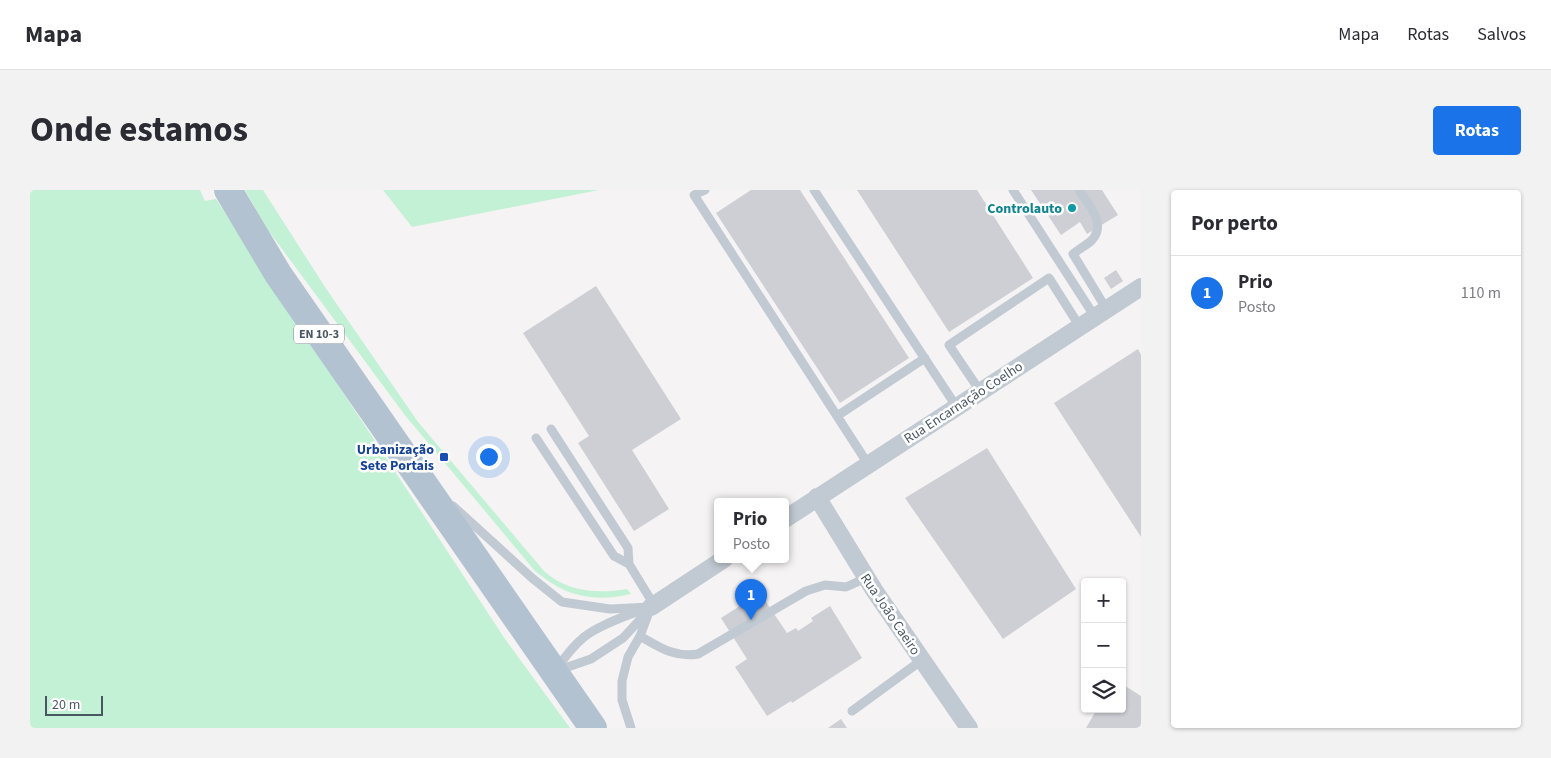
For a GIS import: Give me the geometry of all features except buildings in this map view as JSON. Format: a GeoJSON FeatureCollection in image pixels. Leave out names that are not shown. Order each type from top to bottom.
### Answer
{"type":"FeatureCollection","features":[{"type":"Feature","properties":{"kind":"main road","name":"EN 10-3"},"geometry":{"type":"LineString","coordinates":[[228,190],[278,274],[593,728]]}},
{"type":"Feature","properties":{"kind":"street","name":"Rua Encarnação Coelho"},"geometry":{"type":"LineString","coordinates":[[789,515],[1141,287]]}},
{"type":"Feature","properties":{"kind":"street","name":"Rua João Caeiro"},"geometry":{"type":"LineString","coordinates":[[817,497],[866,578],[969,728]]}},
{"type":"Feature","properties":{"kind":"street"},"geometry":{"type":"LineString","coordinates":[[653,606],[718,563]]}},
{"type":"Feature","properties":{"kind":"lane"},"geometry":{"type":"LineString","coordinates":[[705,190],[694,195],[868,464]]}},
{"type":"Feature","properties":{"kind":"lane"},"geometry":{"type":"LineString","coordinates":[[814,190],[956,406]]}},
{"type":"Feature","properties":{"kind":"lane"},"geometry":{"type":"LineString","coordinates":[[1012,190],[1060,262],[1101,314]]}},
{"type":"Feature","properties":{"kind":"lane"},"geometry":{"type":"LineString","coordinates":[[1060,262],[1092,240],[1098,230],[1098,222],[1079,190]]}},
{"type":"Feature","properties":{"kind":"lane"},"geometry":{"type":"LineString","coordinates":[[1073,254],[1101,314]]}},
{"type":"Feature","properties":{"kind":"lane"},"geometry":{"type":"LineString","coordinates":[[980,391],[949,345],[1049,278],[1080,327]]}},
{"type":"Feature","properties":{"kind":"lane"},"geometry":{"type":"LineString","coordinates":[[837,416],[925,358]]}},
{"type":"Feature","properties":{"kind":"lane"},"geometry":{"type":"LineString","coordinates":[[551,428],[628,548],[629,564],[653,606]]}},
{"type":"Feature","properties":{"kind":"lane"},"geometry":{"type":"LineString","coordinates":[[536,438],[614,556],[629,564]]}},
{"type":"Feature","properties":{"kind":"lane"},"geometry":{"type":"LineString","coordinates":[[417,474],[532,578],[562,602],[610,609],[653,606]]}},
{"type":"Feature","properties":{"kind":"lane"},"geometry":{"type":"LineString","coordinates":[[640,636],[675,654],[687,656],[698,654],[806,591],[825,585],[846,587],[866,578]]}},
{"type":"Feature","properties":{"kind":"lane"},"geometry":{"type":"LineString","coordinates":[[631,728],[622,700],[622,681],[628,657],[640,636],[653,606]]}},
{"type":"Feature","properties":{"kind":"lane"},"geometry":{"type":"LineString","coordinates":[[554,672],[591,659],[624,638],[653,606]]}},
{"type":"Feature","properties":{"kind":"lane"},"geometry":{"type":"LineString","coordinates":[[554,672],[570,651],[585,636],[614,621],[653,606]]}},
{"type":"Feature","properties":{"kind":"lane"},"geometry":{"type":"LineString","coordinates":[[852,711],[922,660]]}},
{"type":"Feature","properties":{"kind":"green space"},"geometry":{"type":"Polygon","coordinates":[[[30,190],[200,190],[205,201],[216,199],[505,639],[570,728],[30,728],[30,190]]]}},
{"type":"Feature","properties":{"kind":"green space"},"geometry":{"type":"Polygon","coordinates":[[[245,190],[263,190],[325,287],[418,422],[544,571],[562,583],[583,590],[616,591],[627,589],[631,594],[604,598],[580,595],[568,592],[546,580],[535,571],[404,414],[268,230],[245,190]]]}},
{"type":"Feature","properties":{"kind":"green space"},"geometry":{"type":"Polygon","coordinates":[[[383,190],[599,190],[412,227],[383,190]]]}},
{"type":"Feature","properties":{"kind":"place","name":"Controlauto"},"geometry":{"type":"Point","coordinates":[1072,208]}},
{"type":"Feature","properties":{"kind":"place","name":"Urbanização Sete Portais"},"geometry":{"type":"Point","coordinates":[444,457]}},
{"type":"Feature","properties":{"kind":"place","name":"Prio"},"geometry":{"type":"Point","coordinates":[751,620]}}]}
